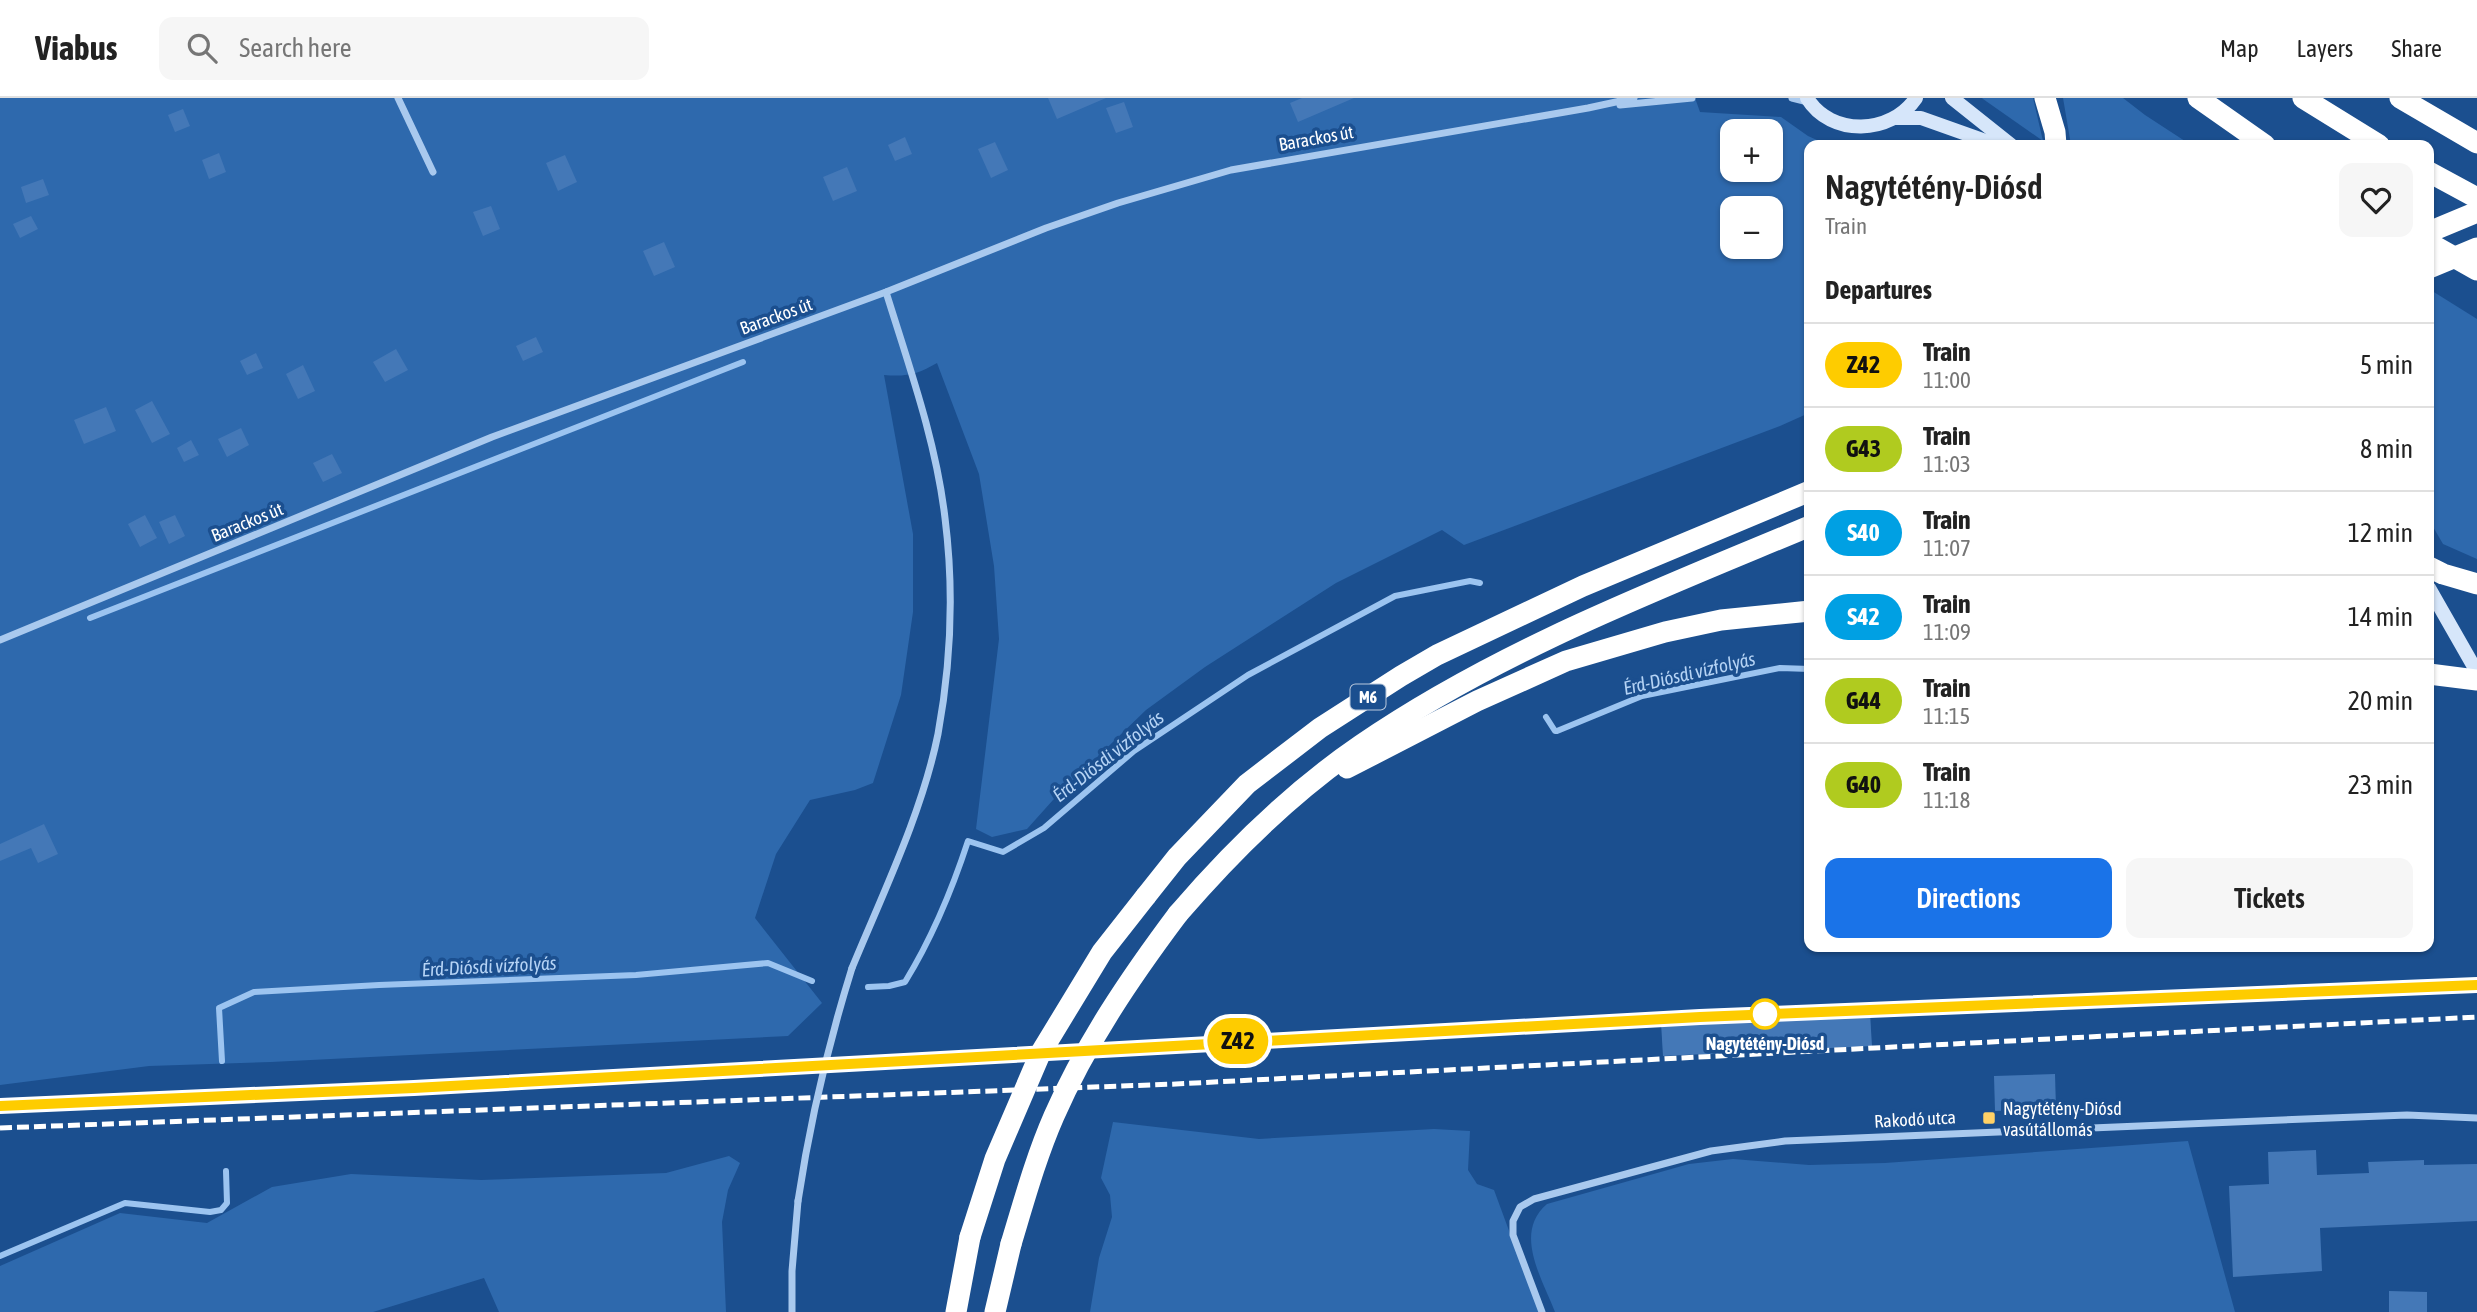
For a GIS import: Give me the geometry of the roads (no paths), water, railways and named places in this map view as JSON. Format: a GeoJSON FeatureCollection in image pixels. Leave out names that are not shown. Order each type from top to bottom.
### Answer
{"type":"FeatureCollection","features":[{"type":"Feature","properties":{"kind":"highway"},"geometry":{"type":"LineString","coordinates":[[2045,98],[2056,140]]}},
{"type":"Feature","properties":{"kind":"highway"},"geometry":{"type":"LineString","coordinates":[[2198,98],[2258,140]]}},
{"type":"Feature","properties":{"kind":"highway"},"geometry":{"type":"LineString","coordinates":[[2303,98],[2371,140]]}},
{"type":"Feature","properties":{"kind":"highway"},"geometry":{"type":"LineString","coordinates":[[2400,98],[2477,143]]}},
{"type":"Feature","properties":{"kind":"highway"},"geometry":{"type":"LineString","coordinates":[[2434,176],[2477,198]]}},
{"type":"Feature","properties":{"kind":"highway"},"geometry":{"type":"LineString","coordinates":[[2434,230],[2477,212]]}},
{"type":"Feature","properties":{"kind":"highway"},"geometry":{"type":"LineString","coordinates":[[2434,245],[2475,265]]}},
{"type":"Feature","properties":{"kind":"highway"},"geometry":{"type":"LineString","coordinates":[[2434,268],[2475,265]]}},
{"type":"Feature","properties":{"kind":"highway"},"geometry":{"type":"LineString","coordinates":[[1764,510],[1804,484]]}},
{"type":"Feature","properties":{"kind":"highway"},"geometry":{"type":"LineString","coordinates":[[1764,510],[1804,493]]}},
{"type":"Feature","properties":{"kind":"highway","name":"M6"},"geometry":{"type":"LineString","coordinates":[[956,1312],[970,1237],[995,1160],[1040,1054],[1102,952],[1209,822],[1247,784],[1320,728],[1437,655],[1583,586],[1764,510]]}},
{"type":"Feature","properties":{"kind":"highway"},"geometry":{"type":"LineString","coordinates":[[995,1312],[1011,1244],[1033,1173],[1054,1116],[1077,1068],[1102,1021],[1131,976],[1178,914],[1232,854],[1296,794],[1360,745],[1453,689],[1581,625],[1804,529]]}},
{"type":"Feature","properties":{"kind":"highway"},"geometry":{"type":"LineString","coordinates":[[2434,570],[2477,584]]}},
{"type":"Feature","properties":{"kind":"highway"},"geometry":{"type":"LineString","coordinates":[[1296,794],[1477,701],[1566,661],[1622,643],[1721,620],[1804,612]]}},
{"type":"Feature","properties":{"kind":"highway"},"geometry":{"type":"LineString","coordinates":[[2434,674],[2476,670]]}},
{"type":"Feature","properties":{"kind":"street"},"geometry":{"type":"LineString","coordinates":[[398,98],[433,172]]}},
{"type":"Feature","properties":{"kind":"street","name":"Barackos út"},"geometry":{"type":"LineString","coordinates":[[0,640],[492,437],[886,292],[1045,228],[1231,170],[1634,98]]}},
{"type":"Feature","properties":{"kind":"street","name":"Barackos út"},"geometry":{"type":"LineString","coordinates":[[1588,108],[1692,98]]}},
{"type":"Feature","properties":{"kind":"street"},"geometry":{"type":"LineString","coordinates":[[1792,98],[1808,100],[1834,121],[1865,127],[1880,125],[1894,118],[1908,109],[1916,98]]}},
{"type":"Feature","properties":{"kind":"street"},"geometry":{"type":"LineString","coordinates":[[1952,98],[2005,140]]}},
{"type":"Feature","properties":{"kind":"street"},"geometry":{"type":"LineString","coordinates":[[1894,118],[1921,118],[1983,140]]}},
{"type":"Feature","properties":{"kind":"street"},"geometry":{"type":"LineString","coordinates":[[792,1312],[792,1271],[798,1201],[829,1044],[852,968],[890,876],[928,772],[946,675],[950,569],[945,516],[924,419],[886,292]]}},
{"type":"Feature","properties":{"kind":"street"},"geometry":{"type":"LineString","coordinates":[[2434,597],[2476,670]]}},
{"type":"Feature","properties":{"kind":"street","name":"Rakodó utca"},"geometry":{"type":"LineString","coordinates":[[1542,1312],[1513,1235],[1513,1221],[1520,1207],[1534,1199],[1711,1151],[1758,1143],[2151,1124],[2407,1115],[2477,1118]]}},
{"type":"Feature","properties":{"kind":"waterway"},"geometry":{"type":"LineString","coordinates":[[90,618],[743,362]]}},
{"type":"Feature","properties":{"kind":"waterway","name":"Érd-Diósdi vízfolyás"},"geometry":{"type":"LineString","coordinates":[[868,987],[905,982],[941,913],[968,841],[1003,852],[1044,828],[1134,751],[1248,675],[1395,596],[1470,581],[1480,583]]}},
{"type":"Feature","properties":{"kind":"waterway","name":"Érd-Diósdi vízfolyás"},"geometry":{"type":"LineString","coordinates":[[1546,717],[1557,731],[1642,696],[1780,668],[1804,669]]}},
{"type":"Feature","properties":{"kind":"waterway","name":"Érd-Diósdi vízfolyás"},"geometry":{"type":"LineString","coordinates":[[222,1061],[219,1008],[254,992],[636,975],[768,963],[812,981]]}},
{"type":"Feature","properties":{"kind":"waterway","name":"Érd-Diósdi vízfolyás"},"geometry":{"type":"LineString","coordinates":[[0,1256],[125,1203],[210,1212],[221,1210],[227,1203],[226,1171]]}},
{"type":"Feature","properties":{"kind":"railway"},"geometry":{"type":"LineString","coordinates":[[0,1106],[1638,1020],[2477,985]]}},
{"type":"Feature","properties":{"kind":"railway"},"geometry":{"type":"LineString","coordinates":[[0,1128],[1176,1084],[2477,1017]]}},
{"type":"Feature","properties":{"kind":"train","name":"Z42"},"geometry":{"type":"LineString","coordinates":[[0,1106],[414,1088],[1700,1017],[2477,985]]}},
{"type":"Feature","properties":{"kind":"place","name":"Nagytétény-Diósd"},"geometry":{"type":"Point","coordinates":[1765,1014]}},
{"type":"Feature","properties":{"kind":"place","name":"Nagytétény-Diósd vasútállomás"},"geometry":{"type":"Point","coordinates":[1989,1118]}}]}
